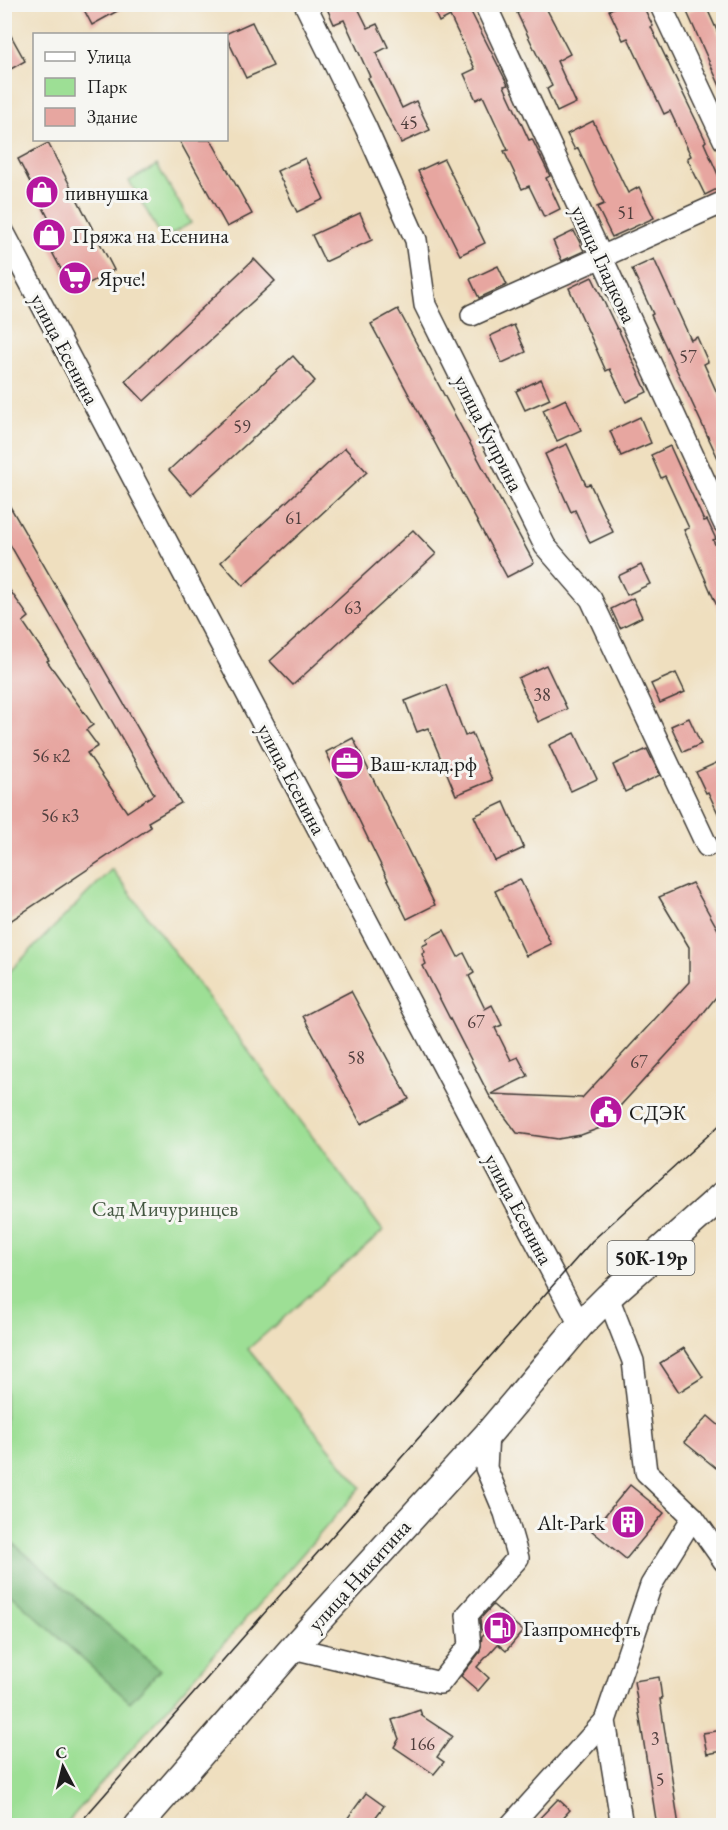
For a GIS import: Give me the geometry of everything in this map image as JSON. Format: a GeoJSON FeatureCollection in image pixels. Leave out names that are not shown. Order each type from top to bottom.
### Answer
{"type":"FeatureCollection","features":[{"type":"Feature","properties":{"kind":"main road","name":"50К-19р"},"geometry":{"type":"LineString","coordinates":[[580,1324],[723,1194]]}},
{"type":"Feature","properties":{"kind":"main road","name":"улица Никитина"},"geometry":{"type":"LineString","coordinates":[[138,1826],[293,1648],[488,1434],[580,1324]]}},
{"type":"Feature","properties":{"kind":"street","name":"улица Куприна"},"geometry":{"type":"LineString","coordinates":[[305,4],[366,128],[416,240],[425,305],[545,546],[591,599],[707,846]]}},
{"type":"Feature","properties":{"kind":"street","name":"улица Гладкова"},"geometry":{"type":"LineString","coordinates":[[485,4],[723,523]]}},
{"type":"Feature","properties":{"kind":"street"},"geometry":{"type":"LineString","coordinates":[[660,4],[723,140]]}},
{"type":"Feature","properties":{"kind":"street"},"geometry":{"type":"LineString","coordinates":[[472,315],[723,202]]}},
{"type":"Feature","properties":{"kind":"street","name":"улица Есенина"},"geometry":{"type":"LineString","coordinates":[[4,233],[580,1324]]}},
{"type":"Feature","properties":{"kind":"street"},"geometry":{"type":"LineString","coordinates":[[608,1297],[633,1361],[646,1472],[693,1517],[723,1561]]}},
{"type":"Feature","properties":{"kind":"street"},"geometry":{"type":"LineString","coordinates":[[293,1648],[440,1683],[470,1645],[467,1615],[518,1558],[505,1513],[486,1468],[488,1434]]}},
{"type":"Feature","properties":{"kind":"street"},"geometry":{"type":"LineString","coordinates":[[510,1826],[605,1721],[651,1585],[693,1517]]}},
{"type":"Feature","properties":{"kind":"street"},"geometry":{"type":"LineString","coordinates":[[605,1721],[622,1826]]}},
{"type":"Feature","properties":{"kind":"green space"},"geometry":{"type":"Polygon","coordinates":[[[157,165],[191,223],[163,239],[129,181],[157,165]]]}},
{"type":"Feature","properties":{"kind":"green space","name":"Сад Мичуринцев"},"geometry":{"type":"Polygon","coordinates":[[[112,869],[383,1231],[248,1349],[361,1487],[65,1825],[5,1826],[5,976],[112,869]]]}},
{"type":"Feature","properties":{"kind":"green space"},"geometry":{"type":"Polygon","coordinates":[[[5,1536],[160,1670],[130,1702],[5,1589],[5,1536]]]}},
{"type":"Feature","properties":{"kind":"building"},"geometry":{"type":"Polygon","coordinates":[[[81,4],[130,4],[92,25],[81,4]]]}},
{"type":"Feature","properties":{"kind":"building"},"geometry":{"type":"Polygon","coordinates":[[[325,4],[356,4],[368,28],[377,24],[388,47],[376,53],[402,108],[416,101],[430,130],[401,143],[368,78],[370,77],[344,20],[334,24],[325,4]]]}},
{"type":"Feature","properties":{"kind":"building"},"geometry":{"type":"Polygon","coordinates":[[[431,4],[473,4],[469,8],[508,85],[504,86],[529,140],[532,139],[550,176],[546,178],[560,209],[544,217],[529,186],[522,189],[504,151],[508,150],[483,96],[476,100],[464,74],[475,69],[450,16],[439,22],[431,4]]]}},
{"type":"Feature","properties":{"kind":"building"},"geometry":{"type":"Polygon","coordinates":[[[535,4],[544,4],[570,54],[557,61],[576,103],[557,112],[547,89],[552,86],[517,13],[535,4]]]}},
{"type":"Feature","properties":{"kind":"building"},"geometry":{"type":"Polygon","coordinates":[[[621,4],[642,4],[706,141],[704,143],[723,186],[705,195],[687,158],[691,156],[670,111],[664,114],[628,38],[623,40],[609,10],[621,4]]]}},
{"type":"Feature","properties":{"kind":"building"},"geometry":{"type":"Polygon","coordinates":[[[705,4],[723,44],[723,93],[687,12],[705,4]]]}},
{"type":"Feature","properties":{"kind":"building"},"geometry":{"type":"Polygon","coordinates":[[[252,22],[273,66],[246,78],[228,40],[227,33],[252,22]]]}},
{"type":"Feature","properties":{"kind":"building"},"geometry":{"type":"Polygon","coordinates":[[[4,23],[25,61],[4,73],[4,23]]]}},
{"type":"Feature","properties":{"kind":"building"},"geometry":{"type":"Polygon","coordinates":[[[593,121],[628,193],[639,187],[654,218],[612,237],[597,207],[604,204],[578,148],[575,150],[567,134],[593,121]]]}},
{"type":"Feature","properties":{"kind":"building"},"geometry":{"type":"Polygon","coordinates":[[[180,141],[212,141],[252,214],[227,227],[180,141]]]}},
{"type":"Feature","properties":{"kind":"building"},"geometry":{"type":"Polygon","coordinates":[[[48,143],[114,270],[73,292],[41,231],[52,225],[18,159],[48,143]]]}},
{"type":"Feature","properties":{"kind":"building"},"geometry":{"type":"Polygon","coordinates":[[[305,158],[324,199],[297,212],[277,171],[305,158]]]}},
{"type":"Feature","properties":{"kind":"building"},"geometry":{"type":"Polygon","coordinates":[[[444,159],[485,243],[460,255],[418,171],[444,159]]]}},
{"type":"Feature","properties":{"kind":"building"},"geometry":{"type":"Polygon","coordinates":[[[360,213],[372,240],[325,262],[312,235],[360,213]]]}},
{"type":"Feature","properties":{"kind":"building"},"geometry":{"type":"Polygon","coordinates":[[[574,231],[584,251],[562,261],[553,241],[574,231]]]}},
{"type":"Feature","properties":{"kind":"building"},"geometry":{"type":"Polygon","coordinates":[[[254,259],[275,281],[144,401],[125,381],[254,259]]]}},
{"type":"Feature","properties":{"kind":"building"},"geometry":{"type":"Polygon","coordinates":[[[654,259],[691,340],[697,337],[708,362],[704,364],[723,406],[723,469],[632,269],[654,259]]]}},
{"type":"Feature","properties":{"kind":"building"},"geometry":{"type":"Polygon","coordinates":[[[498,266],[507,285],[479,298],[470,279],[498,266]]]}},
{"type":"Feature","properties":{"kind":"building"},"geometry":{"type":"Polygon","coordinates":[[[592,277],[647,392],[626,402],[610,369],[606,371],[569,288],[592,277]]]}},
{"type":"Feature","properties":{"kind":"building"},"geometry":{"type":"Polygon","coordinates":[[[398,309],[534,563],[507,577],[371,324],[398,309]]]}},
{"type":"Feature","properties":{"kind":"building"},"geometry":{"type":"Polygon","coordinates":[[[514,325],[526,352],[502,363],[490,336],[514,325]]]}},
{"type":"Feature","properties":{"kind":"building"},"geometry":{"type":"Polygon","coordinates":[[[293,356],[315,381],[191,495],[169,470],[293,356]]]}},
{"type":"Feature","properties":{"kind":"building"},"geometry":{"type":"Polygon","coordinates":[[[541,379],[550,399],[525,410],[516,391],[541,379]]]}},
{"type":"Feature","properties":{"kind":"building"},"geometry":{"type":"Polygon","coordinates":[[[566,399],[581,430],[557,441],[543,410],[566,399]]]}},
{"type":"Feature","properties":{"kind":"building"},"geometry":{"type":"Polygon","coordinates":[[[640,417],[651,443],[621,456],[610,431],[640,417]]]}},
{"type":"Feature","properties":{"kind":"building"},"geometry":{"type":"Polygon","coordinates":[[[567,444],[586,485],[590,484],[613,532],[590,543],[575,510],[571,512],[545,454],[567,444]]]}},
{"type":"Feature","properties":{"kind":"building"},"geometry":{"type":"Polygon","coordinates":[[[670,446],[704,521],[707,520],[716,539],[713,540],[723,562],[723,620],[684,530],[689,528],[665,476],[661,478],[651,455],[670,446]]]}},
{"type":"Feature","properties":{"kind":"building"},"geometry":{"type":"Polygon","coordinates":[[[345,448],[367,472],[243,586],[221,562],[345,448]]]}},
{"type":"Feature","properties":{"kind":"building"},"geometry":{"type":"Polygon","coordinates":[[[4,496],[181,803],[148,822],[151,827],[4,925],[4,582],[29,617],[23,622],[49,660],[47,661],[93,725],[86,730],[98,746],[87,753],[127,812],[154,794],[4,534],[4,496]]]}},
{"type":"Feature","properties":{"kind":"building"},"geometry":{"type":"Polygon","coordinates":[[[413,530],[436,554],[293,685],[270,661],[413,530]]]}},
{"type":"Feature","properties":{"kind":"building"},"geometry":{"type":"Polygon","coordinates":[[[641,565],[650,584],[627,595],[618,576],[641,565]]]}},
{"type":"Feature","properties":{"kind":"building"},"geometry":{"type":"Polygon","coordinates":[[[633,598],[642,617],[620,628],[611,609],[633,598]]]}},
{"type":"Feature","properties":{"kind":"building"},"geometry":{"type":"Polygon","coordinates":[[[546,665],[567,709],[538,722],[518,678],[546,665]]]}},
{"type":"Feature","properties":{"kind":"building"},"geometry":{"type":"Polygon","coordinates":[[[676,673],[685,692],[660,703],[651,684],[676,673]]]}},
{"type":"Feature","properties":{"kind":"building"},"geometry":{"type":"Polygon","coordinates":[[[446,685],[465,736],[472,733],[492,780],[456,795],[428,728],[417,732],[405,701],[446,685]]]}},
{"type":"Feature","properties":{"kind":"building"},"geometry":{"type":"Polygon","coordinates":[[[689,718],[701,744],[683,752],[671,726],[689,718]]]}},
{"type":"Feature","properties":{"kind":"building"},"geometry":{"type":"Polygon","coordinates":[[[575,733],[597,779],[571,791],[549,745],[575,733]]]}},
{"type":"Feature","properties":{"kind":"building"},"geometry":{"type":"Polygon","coordinates":[[[353,738],[435,905],[407,919],[326,752],[353,738]]]}},
{"type":"Feature","properties":{"kind":"building"},"geometry":{"type":"Polygon","coordinates":[[[647,749],[660,775],[625,792],[613,765],[647,749]]]}},
{"type":"Feature","properties":{"kind":"building"},"geometry":{"type":"Polygon","coordinates":[[[723,760],[723,824],[696,772],[723,760]]]}},
{"type":"Feature","properties":{"kind":"building"},"geometry":{"type":"Polygon","coordinates":[[[504,802],[524,848],[495,861],[474,816],[504,802]]]}},
{"type":"Feature","properties":{"kind":"building"},"geometry":{"type":"Polygon","coordinates":[[[520,879],[551,944],[526,956],[495,891],[520,879]]]}},
{"type":"Feature","properties":{"kind":"building"},"geometry":{"type":"Polygon","coordinates":[[[692,883],[721,935],[720,992],[694,1025],[600,1128],[581,1135],[558,1139],[517,1133],[489,1095],[423,966],[426,964],[422,946],[428,943],[426,939],[444,930],[458,957],[464,953],[474,973],[469,976],[485,1009],[492,1005],[502,1025],[495,1028],[511,1060],[518,1057],[528,1076],[491,1094],[582,1098],[689,982],[689,947],[659,897],[692,883]]]}},
{"type":"Feature","properties":{"kind":"building"},"geometry":{"type":"Polygon","coordinates":[[[351,991],[409,1099],[361,1124],[303,1016],[351,991]]]}},
{"type":"Feature","properties":{"kind":"building"},"geometry":{"type":"Polygon","coordinates":[[[684,1348],[703,1377],[679,1392],[660,1363],[684,1348]]]}},
{"type":"Feature","properties":{"kind":"building"},"geometry":{"type":"Polygon","coordinates":[[[708,1416],[723,1429],[723,1460],[716,1468],[684,1442],[708,1416]]]}},
{"type":"Feature","properties":{"kind":"building","name":"Alt-Park"},"geometry":{"type":"Polygon","coordinates":[[[630,1485],[664,1513],[626,1559],[592,1531],[630,1485]]]}},
{"type":"Feature","properties":{"kind":"building"},"geometry":{"type":"Polygon","coordinates":[[[493,1605],[523,1631],[506,1651],[498,1644],[477,1667],[489,1678],[478,1691],[461,1676],[480,1652],[482,1636],[485,1633],[481,1629],[480,1619],[493,1605]]]}},
{"type":"Feature","properties":{"kind":"building"},"geometry":{"type":"Polygon","coordinates":[[[659,1677],[662,1699],[660,1699],[679,1826],[657,1826],[634,1681],[659,1677]]]}},
{"type":"Feature","properties":{"kind":"building"},"geometry":{"type":"Polygon","coordinates":[[[420,1710],[422,1716],[452,1736],[437,1757],[444,1762],[434,1774],[394,1747],[399,1739],[392,1720],[420,1710]]]}},
{"type":"Feature","properties":{"kind":"building"},"geometry":{"type":"Polygon","coordinates":[[[723,1730],[723,1751],[707,1754],[703,1733],[723,1730]]]}},
{"type":"Feature","properties":{"kind":"building"},"geometry":{"type":"Polygon","coordinates":[[[366,1793],[384,1806],[369,1826],[356,1826],[347,1819],[366,1793]]]}},
{"type":"Feature","properties":{"kind":"building"},"geometry":{"type":"Polygon","coordinates":[[[558,1799],[570,1810],[555,1826],[532,1826],[558,1799]]]}},
{"type":"Feature","properties":{"kind":"tram line"},"geometry":{"type":"LineString","coordinates":[[77,1826],[592,1241],[724,1121]]}},
{"type":"Feature","properties":{"kind":"place","name":"пивнушка"},"geometry":{"type":"Point","coordinates":[42,192]}},
{"type":"Feature","properties":{"kind":"place","name":"Пряжа на Есенина"},"geometry":{"type":"Point","coordinates":[49,235]}},
{"type":"Feature","properties":{"kind":"place","name":"Ярче!"},"geometry":{"type":"Point","coordinates":[75,278]}},
{"type":"Feature","properties":{"kind":"place","name":"Ваш-клад.рф"},"geometry":{"type":"Point","coordinates":[347,763]}},
{"type":"Feature","properties":{"kind":"place","name":"СДЭК"},"geometry":{"type":"Point","coordinates":[606,1112]}},
{"type":"Feature","properties":{"kind":"place","name":"Alt-Park"},"geometry":{"type":"Point","coordinates":[628,1522]}},
{"type":"Feature","properties":{"kind":"place","name":"Газпромнефть"},"geometry":{"type":"Point","coordinates":[500,1628]}}]}
